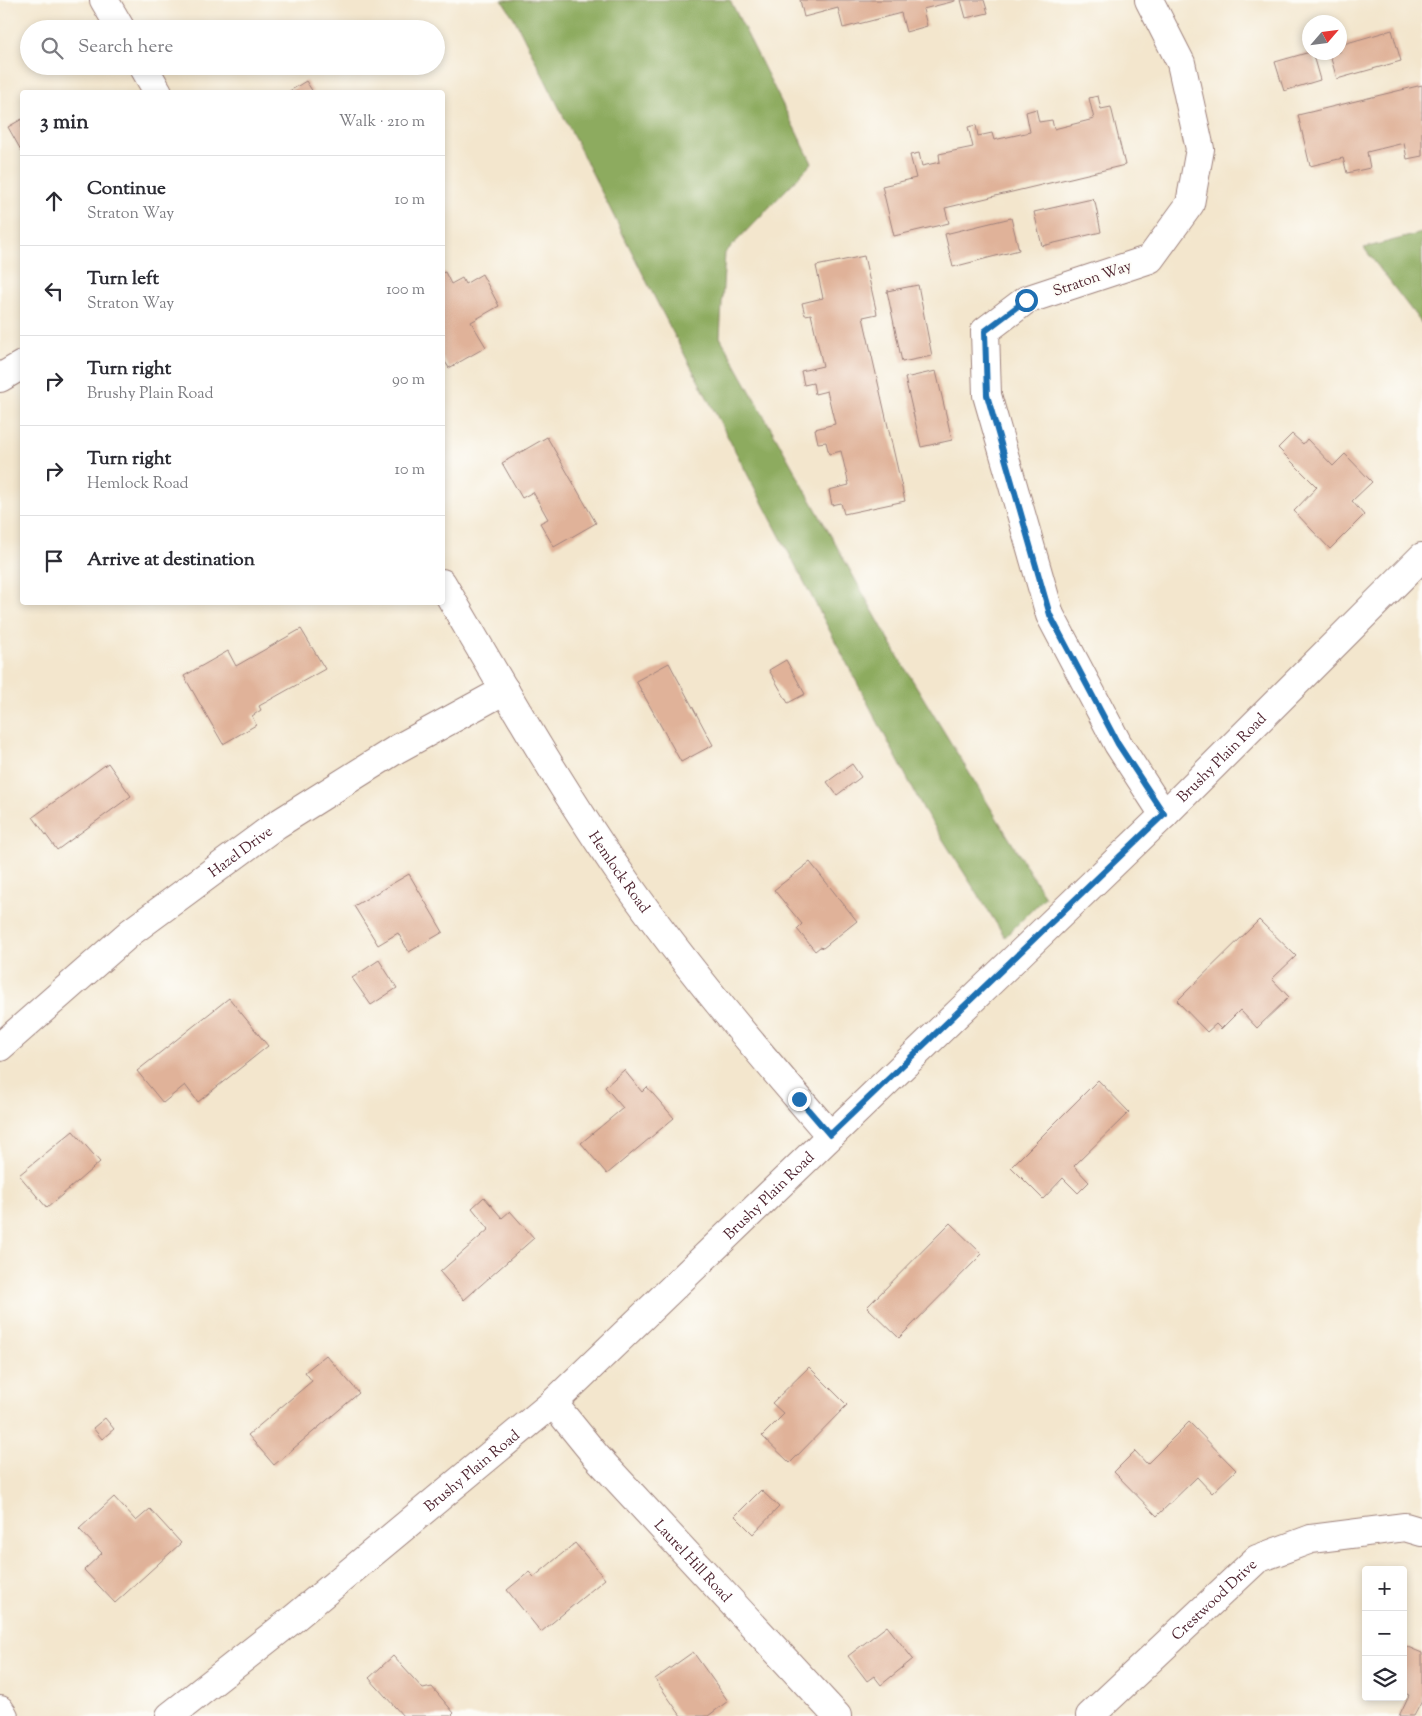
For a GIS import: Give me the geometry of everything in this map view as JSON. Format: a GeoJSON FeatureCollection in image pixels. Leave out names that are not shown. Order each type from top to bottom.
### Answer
{"type":"FeatureCollection","features":[{"type":"Feature","properties":{"kind":"street"},"geometry":{"type":"LineString","coordinates":[[104,0],[116,20]]}},
{"type":"Feature","properties":{"kind":"street","name":"Straton Way"},"geometry":{"type":"LineString","coordinates":[[1149,0],[1181,63],[1200,148],[1190,204],[1150,259],[1026,300],[985,331],[987,395],[1050,615],[1118,744],[1164,814]]}},
{"type":"Feature","properties":{"kind":"street"},"geometry":{"type":"LineString","coordinates":[[148,75],[157,90]]}},
{"type":"Feature","properties":{"kind":"street"},"geometry":{"type":"LineString","coordinates":[[0,378],[20,366]]}},
{"type":"Feature","properties":{"kind":"street","name":"Brushy Plain Road"},"geometry":{"type":"LineString","coordinates":[[170,1716],[292,1620],[553,1403],[1164,814],[1422,557]]}},
{"type":"Feature","properties":{"kind":"street","name":"Hemlock Road"},"geometry":{"type":"LineString","coordinates":[[445,588],[566,791],[632,889],[700,981],[830,1135]]}},
{"type":"Feature","properties":{"kind":"street","name":"Hazel Drive"},"geometry":{"type":"LineString","coordinates":[[0,1047],[131,932],[276,825],[397,749],[505,690]]}},
{"type":"Feature","properties":{"kind":"street","name":"Laurel Hill Road"},"geometry":{"type":"LineString","coordinates":[[553,1403],[596,1456],[837,1716]]}},
{"type":"Feature","properties":{"kind":"street","name":"Crestwood Drive"},"geometry":{"type":"LineString","coordinates":[[1090,1716],[1257,1559],[1312,1539],[1405,1527],[1422,1532]]}},
{"type":"Feature","properties":{"kind":"street"},"geometry":{"type":"LineString","coordinates":[[0,1710],[4,1716]]}},
{"type":"Feature","properties":{"kind":"green space"},"geometry":{"type":"Polygon","coordinates":[[[502,0],[730,0],[812,163],[725,253],[720,337],[899,658],[1045,897],[1005,937],[924,810],[659,306],[514,18],[502,0]]]}},
{"type":"Feature","properties":{"kind":"green space"},"geometry":{"type":"Polygon","coordinates":[[[1422,233],[1422,324],[1364,248],[1422,233]]]}},
{"type":"Feature","properties":{"kind":"building"},"geometry":{"type":"Polygon","coordinates":[[[800,0],[955,1],[923,9],[927,26],[906,32],[901,13],[843,28],[838,8],[804,17],[800,0]]]}},
{"type":"Feature","properties":{"kind":"building"},"geometry":{"type":"Polygon","coordinates":[[[961,0],[984,0],[988,13],[966,18],[961,0]]]}},
{"type":"Feature","properties":{"kind":"building"},"geometry":{"type":"Polygon","coordinates":[[[1392,30],[1401,61],[1337,79],[1331,60],[1347,60],[1347,43],[1392,30]]]}},
{"type":"Feature","properties":{"kind":"building"},"geometry":{"type":"Polygon","coordinates":[[[1302,54],[1302,60],[1314,60],[1320,80],[1284,91],[1275,62],[1302,54]]]}},
{"type":"Feature","properties":{"kind":"building"},"geometry":{"type":"Polygon","coordinates":[[[306,81],[312,90],[291,90],[306,81]]]}},
{"type":"Feature","properties":{"kind":"building"},"geometry":{"type":"Polygon","coordinates":[[[1422,85],[1422,156],[1407,159],[1404,143],[1367,152],[1370,168],[1347,173],[1343,158],[1310,166],[1298,115],[1422,85]]]}},
{"type":"Feature","properties":{"kind":"building"},"geometry":{"type":"Polygon","coordinates":[[[1098,96],[1101,109],[1111,107],[1125,165],[945,208],[949,223],[894,236],[882,186],[916,178],[910,155],[919,153],[922,166],[940,162],[939,154],[973,147],[968,127],[976,125],[978,136],[992,133],[994,140],[1030,132],[1026,112],[1036,109],[1039,122],[1052,120],[1054,129],[1094,119],[1089,98],[1098,96]]]}},
{"type":"Feature","properties":{"kind":"building"},"geometry":{"type":"Polygon","coordinates":[[[20,120],[20,148],[8,127],[20,120]]]}},
{"type":"Feature","properties":{"kind":"building"},"geometry":{"type":"Polygon","coordinates":[[[1092,199],[1095,202],[1101,232],[1042,246],[1034,212],[1092,199]]]}},
{"type":"Feature","properties":{"kind":"building"},"geometry":{"type":"Polygon","coordinates":[[[1011,218],[1019,250],[953,267],[945,234],[1011,218]]]}},
{"type":"Feature","properties":{"kind":"building"},"geometry":{"type":"Polygon","coordinates":[[[864,256],[877,314],[863,317],[905,501],[844,514],[841,503],[832,505],[829,490],[849,485],[841,451],[829,454],[826,442],[818,443],[815,429],[835,424],[827,391],[815,394],[813,383],[804,385],[801,371],[823,366],[811,314],[805,315],[802,303],[823,298],[816,266],[864,256]]]}},
{"type":"Feature","properties":{"kind":"building"},"geometry":{"type":"Polygon","coordinates":[[[445,272],[451,284],[462,278],[465,284],[482,274],[499,306],[471,322],[486,347],[449,368],[445,362],[445,272]]]}},
{"type":"Feature","properties":{"kind":"building"},"geometry":{"type":"Polygon","coordinates":[[[918,285],[932,356],[902,362],[887,291],[918,285]]]}},
{"type":"Feature","properties":{"kind":"building"},"geometry":{"type":"Polygon","coordinates":[[[936,371],[952,440],[921,447],[905,378],[936,371]]]}},
{"type":"Feature","properties":{"kind":"building"},"geometry":{"type":"Polygon","coordinates":[[[1292,434],[1303,444],[1307,439],[1333,466],[1345,454],[1372,482],[1352,501],[1364,515],[1330,549],[1294,511],[1317,487],[1278,448],[1292,434]]]}},
{"type":"Feature","properties":{"kind":"building"},"geometry":{"type":"Polygon","coordinates":[[[547,437],[596,523],[554,547],[540,523],[548,519],[533,492],[522,498],[502,463],[547,437]]]}},
{"type":"Feature","properties":{"kind":"building"},"geometry":{"type":"Polygon","coordinates":[[[301,629],[325,669],[259,706],[261,710],[252,716],[256,725],[223,744],[184,676],[228,651],[236,666],[301,629]]]}},
{"type":"Feature","properties":{"kind":"building"},"geometry":{"type":"Polygon","coordinates":[[[786,660],[805,694],[788,703],[769,670],[786,660]]]}},
{"type":"Feature","properties":{"kind":"building"},"geometry":{"type":"Polygon","coordinates":[[[669,663],[713,745],[681,762],[636,681],[669,663]]]}},
{"type":"Feature","properties":{"kind":"building"},"geometry":{"type":"Polygon","coordinates":[[[108,763],[131,796],[57,850],[33,817],[108,763]]]}},
{"type":"Feature","properties":{"kind":"building"},"geometry":{"type":"Polygon","coordinates":[[[852,764],[861,777],[837,795],[827,782],[852,764]]]}},
{"type":"Feature","properties":{"kind":"building"},"geometry":{"type":"Polygon","coordinates":[[[810,862],[857,921],[823,948],[820,947],[815,951],[797,929],[802,924],[774,890],[810,862]]]}},
{"type":"Feature","properties":{"kind":"building"},"geometry":{"type":"Polygon","coordinates":[[[409,874],[443,932],[409,952],[398,933],[378,945],[354,906],[409,874]]]}},
{"type":"Feature","properties":{"kind":"building"},"geometry":{"type":"Polygon","coordinates":[[[1259,920],[1296,956],[1272,979],[1289,997],[1257,1028],[1240,1010],[1221,1029],[1216,1024],[1207,1032],[1177,1001],[1259,920]]]}},
{"type":"Feature","properties":{"kind":"building"},"geometry":{"type":"Polygon","coordinates":[[[379,960],[397,988],[371,1005],[352,978],[379,960]]]}},
{"type":"Feature","properties":{"kind":"building"},"geometry":{"type":"Polygon","coordinates":[[[229,998],[268,1046],[198,1102],[185,1085],[163,1103],[137,1071],[229,998]]]}},
{"type":"Feature","properties":{"kind":"building"},"geometry":{"type":"Polygon","coordinates":[[[624,1070],[642,1092],[647,1087],[674,1118],[607,1174],[581,1143],[623,1108],[605,1087],[624,1070]]]}},
{"type":"Feature","properties":{"kind":"building"},"geometry":{"type":"Polygon","coordinates":[[[1098,1080],[1129,1112],[1074,1166],[1089,1182],[1078,1193],[1063,1178],[1043,1199],[1011,1167],[1098,1080]]]}},
{"type":"Feature","properties":{"kind":"building"},"geometry":{"type":"Polygon","coordinates":[[[73,1131],[100,1162],[47,1208],[19,1175],[73,1131]]]}},
{"type":"Feature","properties":{"kind":"building"},"geometry":{"type":"Polygon","coordinates":[[[484,1197],[502,1218],[510,1211],[534,1238],[464,1300],[440,1272],[489,1229],[472,1208],[484,1197]]]}},
{"type":"Feature","properties":{"kind":"building"},"geometry":{"type":"Polygon","coordinates":[[[950,1223],[982,1254],[899,1338],[867,1307],[950,1223]]]}},
{"type":"Feature","properties":{"kind":"building"},"geometry":{"type":"Polygon","coordinates":[[[326,1355],[359,1393],[274,1465],[248,1435],[312,1381],[305,1372],[326,1355]]]}},
{"type":"Feature","properties":{"kind":"building"},"geometry":{"type":"Polygon","coordinates":[[[809,1367],[847,1405],[790,1463],[762,1436],[784,1414],[772,1403],[809,1367]]]}},
{"type":"Feature","properties":{"kind":"building"},"geometry":{"type":"Polygon","coordinates":[[[105,1418],[114,1429],[102,1439],[93,1428],[105,1418]]]}},
{"type":"Feature","properties":{"kind":"building"},"geometry":{"type":"Polygon","coordinates":[[[1189,1422],[1236,1470],[1212,1493],[1197,1477],[1157,1516],[1114,1472],[1135,1451],[1147,1464],[1189,1422]]]}},
{"type":"Feature","properties":{"kind":"building"},"geometry":{"type":"Polygon","coordinates":[[[761,1490],[779,1507],[753,1534],[735,1516],[761,1490]]]}},
{"type":"Feature","properties":{"kind":"building"},"geometry":{"type":"Polygon","coordinates":[[[114,1497],[136,1521],[150,1509],[181,1543],[115,1603],[84,1570],[102,1553],[79,1529],[114,1497]]]}},
{"type":"Feature","properties":{"kind":"building"},"geometry":{"type":"Polygon","coordinates":[[[575,1543],[605,1579],[541,1632],[507,1590],[529,1572],[534,1577],[575,1543]]]}},
{"type":"Feature","properties":{"kind":"building"},"geometry":{"type":"Polygon","coordinates":[[[887,1626],[913,1659],[881,1685],[874,1676],[867,1681],[848,1656],[887,1626]]]}},
{"type":"Feature","properties":{"kind":"building"},"geometry":{"type":"Polygon","coordinates":[[[1407,1647],[1422,1653],[1422,1701],[1414,1716],[1399,1716],[1409,1695],[1407,1694],[1407,1647]]]}},
{"type":"Feature","properties":{"kind":"building"},"geometry":{"type":"Polygon","coordinates":[[[693,1652],[728,1701],[708,1716],[681,1716],[655,1679],[693,1652]]]}},
{"type":"Feature","properties":{"kind":"building"},"geometry":{"type":"Polygon","coordinates":[[[393,1656],[423,1689],[432,1687],[454,1713],[451,1716],[403,1716],[369,1678],[393,1656]]]}},
{"type":"Feature","properties":{"kind":"route"},"geometry":{"type":"LineString","coordinates":[[799,1099],[830,1135],[1164,814],[1118,744],[1050,615],[987,395],[985,331],[1026,300]]}}]}
